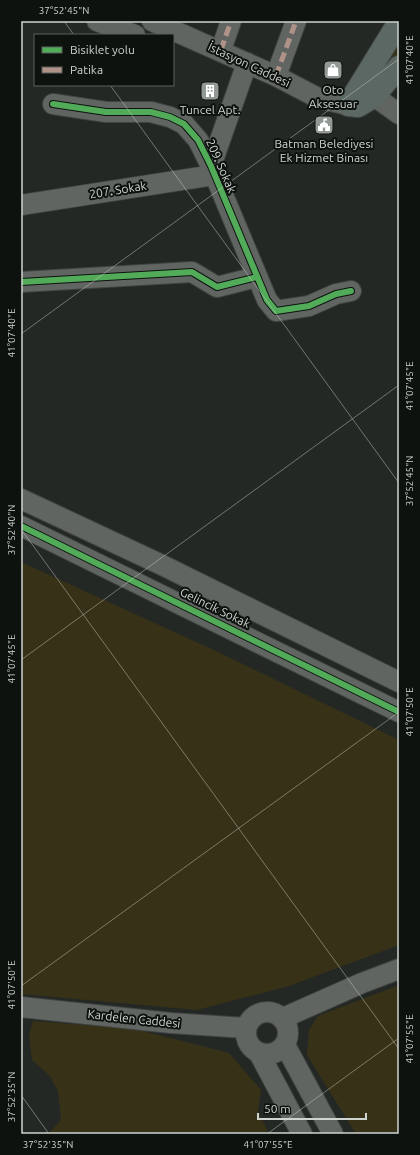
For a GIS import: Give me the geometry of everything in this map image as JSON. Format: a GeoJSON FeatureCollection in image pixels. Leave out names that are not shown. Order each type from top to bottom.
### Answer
{"type":"FeatureCollection","features":[{"type":"Feature","properties":{"kind":"main road"},"geometry":{"type":"LineString","coordinates":[[348,105],[358,106],[367,92],[399,22]]}},
{"type":"Feature","properties":{"kind":"main road"},"geometry":{"type":"LineString","coordinates":[[367,92],[399,67]]}},
{"type":"Feature","properties":{"kind":"street"},"geometry":{"type":"LineString","coordinates":[[97,21],[132,34]]}},
{"type":"Feature","properties":{"kind":"street","name":"İstasyon Caddesi"},"geometry":{"type":"LineString","coordinates":[[152,21],[167,32]]}},
{"type":"Feature","properties":{"kind":"street"},"geometry":{"type":"LineString","coordinates":[[221,50],[231,21]]}},
{"type":"Feature","properties":{"kind":"street"},"geometry":{"type":"LineString","coordinates":[[276,76],[296,21]]}},
{"type":"Feature","properties":{"kind":"street","name":"İstasyon Caddesi"},"geometry":{"type":"LineString","coordinates":[[174,34],[221,50],[318,98],[348,105]]}},
{"type":"Feature","properties":{"kind":"street"},"geometry":{"type":"LineString","coordinates":[[213,171],[247,63]]}},
{"type":"Feature","properties":{"kind":"street"},"geometry":{"type":"LineString","coordinates":[[367,92],[399,114]]}},
{"type":"Feature","properties":{"kind":"street","name":"209. Sokak"},"geometry":{"type":"LineString","coordinates":[[53,104],[106,112],[151,112],[170,117],[184,124],[198,140],[213,171],[266,300],[276,311],[309,306],[336,294],[351,291]]}},
{"type":"Feature","properties":{"kind":"street","name":"207. Sokak"},"geometry":{"type":"LineString","coordinates":[[21,205],[213,171]]}},
{"type":"Feature","properties":{"kind":"street"},"geometry":{"type":"LineString","coordinates":[[21,282],[192,272],[217,287],[257,277]]}},
{"type":"Feature","properties":{"kind":"street"},"geometry":{"type":"LineString","coordinates":[[22,499],[22,526]]}},
{"type":"Feature","properties":{"kind":"street","name":"Gelincik Sokak"},"geometry":{"type":"LineString","coordinates":[[22,499],[162,565],[399,682]]}},
{"type":"Feature","properties":{"kind":"street","name":"Gelincik Sokak"},"geometry":{"type":"LineString","coordinates":[[22,526],[399,712]]}},
{"type":"Feature","properties":{"kind":"street"},"geometry":{"type":"LineString","coordinates":[[376,700],[399,686]]}},
{"type":"Feature","properties":{"kind":"street"},"geometry":{"type":"LineString","coordinates":[[283,1018],[349,988],[399,969]]}},
{"type":"Feature","properties":{"kind":"street","name":"Kardelen Caddesi"},"geometry":{"type":"LineString","coordinates":[[21,1007],[171,1024],[246,1028]]}},
{"type":"Feature","properties":{"kind":"street"},"geometry":{"type":"LineString","coordinates":[[259,1053],[274,1054],[285,1045],[289,1032],[283,1018],[272,1012],[265,1012],[253,1017],[246,1028],[246,1034],[249,1046],[259,1053],[302,1134]]}},
{"type":"Feature","properties":{"kind":"street"},"geometry":{"type":"LineString","coordinates":[[285,1045],[333,1134]]}},
{"type":"Feature","properties":{"kind":"shaded area"},"geometry":{"type":"Polygon","coordinates":[[[399,37],[399,58],[392,59],[389,55],[399,37]]]}},
{"type":"Feature","properties":{"kind":"shaded area"},"geometry":{"type":"Polygon","coordinates":[[[21,562],[218,652],[399,740],[399,945],[289,986],[197,1010],[21,994],[21,562]]]}},
{"type":"Feature","properties":{"kind":"shaded area"},"geometry":{"type":"Polygon","coordinates":[[[399,985],[399,1134],[356,1134],[307,1055],[309,1030],[318,1016],[399,985]]]}},
{"type":"Feature","properties":{"kind":"shaded area"},"geometry":{"type":"Polygon","coordinates":[[[33,1021],[135,1029],[229,1053],[261,1090],[258,1111],[269,1134],[48,1134],[61,1120],[58,1091],[49,1075],[32,1060],[29,1036],[33,1021]]]}},
{"type":"Feature","properties":{"kind":"marked path"},"geometry":{"type":"LineString","coordinates":[[221,50],[231,21]]}},
{"type":"Feature","properties":{"kind":"marked path"},"geometry":{"type":"LineString","coordinates":[[276,76],[296,21]]}},
{"type":"Feature","properties":{"kind":"cycle path"},"geometry":{"type":"LineString","coordinates":[[53,104],[106,112],[151,112],[170,117],[184,124],[198,140],[211,166],[267,300],[276,311],[309,306],[336,294],[351,291]]}},
{"type":"Feature","properties":{"kind":"cycle path"},"geometry":{"type":"LineString","coordinates":[[21,282],[192,272],[217,287],[257,277]]}},
{"type":"Feature","properties":{"kind":"cycle path"},"geometry":{"type":"LineString","coordinates":[[21,526],[399,712]]}},
{"type":"Feature","properties":{"kind":"place","name":"Oto Aksesuar"},"geometry":{"type":"Point","coordinates":[333,70]}},
{"type":"Feature","properties":{"kind":"place","name":"Tuncel Apt."},"geometry":{"type":"Point","coordinates":[210,91]}},
{"type":"Feature","properties":{"kind":"place","name":"Batman Belediyesi Ek Hizmet Binası"},"geometry":{"type":"Point","coordinates":[324,125]}}]}
